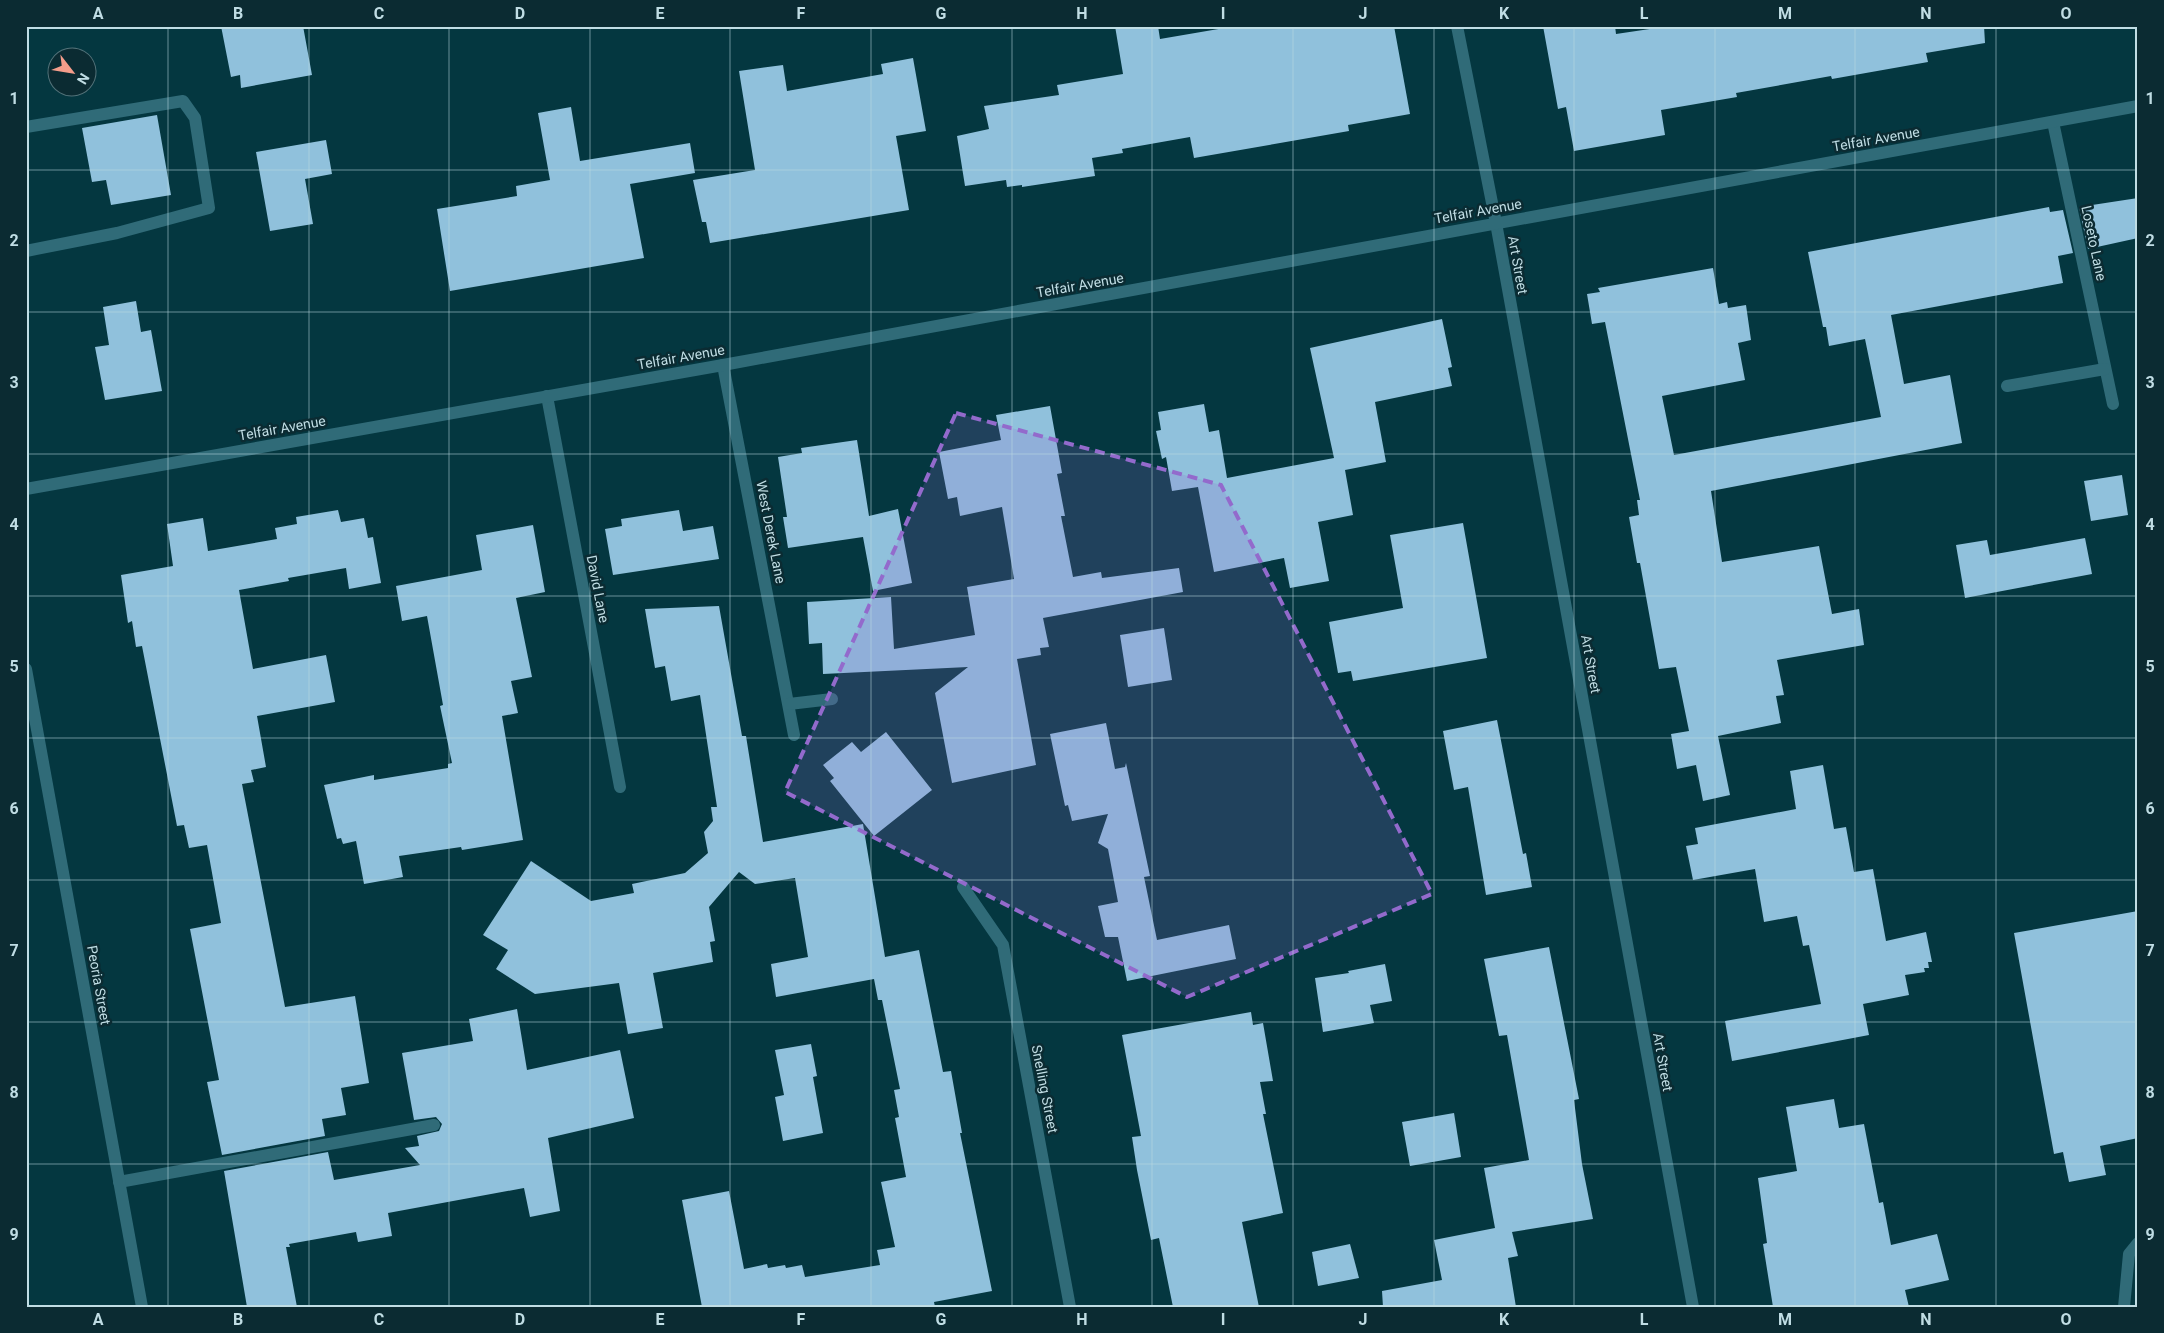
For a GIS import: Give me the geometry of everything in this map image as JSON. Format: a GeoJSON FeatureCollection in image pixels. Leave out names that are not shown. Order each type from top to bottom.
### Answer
{"type":"FeatureCollection","features":[{"type":"Feature","properties":{"kind":"street","name":"Art Street"},"geometry":{"type":"LineString","coordinates":[[1457,26],[1496,223],[1693,1307]]}},
{"type":"Feature","properties":{"kind":"street"},"geometry":{"type":"LineString","coordinates":[[26,127],[183,101],[195,118],[209,208],[118,233],[26,252]]}},
{"type":"Feature","properties":{"kind":"street","name":"Telfair Avenue"},"geometry":{"type":"LineString","coordinates":[[26,490],[723,365],[2138,106]]}},
{"type":"Feature","properties":{"kind":"street","name":"Loseto Lane"},"geometry":{"type":"LineString","coordinates":[[2053,122],[2113,404]]}},
{"type":"Feature","properties":{"kind":"street","name":"West Derek Lane"},"geometry":{"type":"LineString","coordinates":[[723,365],[794,735]]}},
{"type":"Feature","properties":{"kind":"street"},"geometry":{"type":"LineString","coordinates":[[2007,386],[2105,369]]}},
{"type":"Feature","properties":{"kind":"street","name":"David Lane"},"geometry":{"type":"LineString","coordinates":[[547,396],[620,787]]}},
{"type":"Feature","properties":{"kind":"street","name":"Peoria Street"},"geometry":{"type":"LineString","coordinates":[[26,669],[142,1307]]}},
{"type":"Feature","properties":{"kind":"street"},"geometry":{"type":"LineString","coordinates":[[789,704],[832,699]]}},
{"type":"Feature","properties":{"kind":"street","name":"Snelling Street"},"geometry":{"type":"LineString","coordinates":[[963,887],[1003,945],[1070,1307]]}},
{"type":"Feature","properties":{"kind":"street"},"geometry":{"type":"LineString","coordinates":[[119,1182],[434,1125]]}},
{"type":"Feature","properties":{"kind":"street"},"geometry":{"type":"LineString","coordinates":[[2124,1307],[2129,1254],[2138,1242]]}},
{"type":"Feature","properties":{"kind":"highlighted area"},"geometry":{"type":"Polygon","coordinates":[[[956,413],[1221,485],[1432,894],[1187,997],[785,792],[956,413]]]}},
{"type":"Feature","properties":{"kind":"building"},"geometry":{"type":"Polygon","coordinates":[[[221,26],[303,26],[312,75],[241,88],[240,75],[231,77],[221,26]]]}},
{"type":"Feature","properties":{"kind":"building"},"geometry":{"type":"Polygon","coordinates":[[[1115,26],[1158,26],[1160,39],[1236,26],[1394,26],[1410,114],[1348,125],[1349,131],[1194,158],[1190,137],[1122,149],[1123,153],[1092,158],[1095,176],[1022,187],[1022,185],[1007,187],[1006,180],[965,186],[957,136],[989,129],[984,106],[1059,95],[1057,85],[1123,74],[1115,26]]]}},
{"type":"Feature","properties":{"kind":"building"},"geometry":{"type":"Polygon","coordinates":[[[1543,26],[1615,26],[1616,34],[1670,26],[1984,26],[1985,43],[1926,53],[1928,62],[1832,79],[1831,76],[1736,93],[1737,97],[1661,110],[1665,135],[1574,151],[1566,107],[1558,109],[1543,26]]]}},
{"type":"Feature","properties":{"kind":"building"},"geometry":{"type":"Polygon","coordinates":[[[913,58],[926,131],[896,136],[909,210],[710,243],[706,222],[702,222],[693,180],[755,170],[739,71],[783,65],[787,91],[883,74],[881,64],[913,58]]]}},
{"type":"Feature","properties":{"kind":"building"},"geometry":{"type":"Polygon","coordinates":[[[571,107],[580,161],[690,143],[695,173],[630,184],[644,258],[450,291],[437,209],[517,196],[516,186],[550,180],[538,113],[571,107]]]}},
{"type":"Feature","properties":{"kind":"building"},"geometry":{"type":"Polygon","coordinates":[[[157,115],[171,195],[111,205],[106,180],[92,182],[82,128],[157,115]]]}},
{"type":"Feature","properties":{"kind":"building"},"geometry":{"type":"Polygon","coordinates":[[[326,140],[332,174],[305,179],[313,224],[270,231],[256,152],[326,140]]]}},
{"type":"Feature","properties":{"kind":"building"},"geometry":{"type":"Polygon","coordinates":[[[2138,198],[2138,238],[2088,249],[2079,207],[2138,198]]]}},
{"type":"Feature","properties":{"kind":"building"},"geometry":{"type":"Polygon","coordinates":[[[2049,207],[2050,212],[2063,210],[2073,253],[2058,256],[2063,283],[1891,315],[1904,384],[1950,375],[1962,443],[1711,491],[1722,562],[1819,546],[1832,614],[1859,609],[1864,645],[1777,660],[1784,695],[1776,696],[1781,723],[1718,736],[1730,795],[1703,801],[1696,765],[1677,769],[1671,734],[1689,731],[1676,667],[1659,669],[1640,563],[1637,563],[1629,517],[1639,515],[1637,500],[1640,500],[1605,322],[1592,324],[1587,294],[1600,292],[1598,288],[1713,268],[1719,304],[1727,302],[1728,308],[1746,305],[1751,340],[1738,343],[1745,380],[1662,396],[1674,455],[1881,417],[1865,339],[1829,346],[1826,327],[1823,327],[1808,252],[2049,207]]]}},
{"type":"Feature","properties":{"kind":"building"},"geometry":{"type":"Polygon","coordinates":[[[136,301],[141,332],[151,330],[162,391],[105,400],[95,347],[109,345],[103,307],[136,301]]]}},
{"type":"Feature","properties":{"kind":"building"},"geometry":{"type":"Polygon","coordinates":[[[1442,319],[1452,367],[1448,368],[1452,386],[1375,402],[1386,462],[1345,470],[1353,515],[1318,522],[1329,581],[1290,588],[1284,558],[1214,572],[1198,487],[1172,491],[1166,457],[1162,459],[1156,431],[1161,430],[1158,412],[1204,404],[1209,432],[1219,430],[1227,478],[1334,458],[1310,348],[1442,319]]]}},
{"type":"Feature","properties":{"kind":"building"},"geometry":{"type":"Polygon","coordinates":[[[1050,406],[1062,473],[1057,474],[1065,516],[1061,516],[1073,577],[1101,572],[1102,578],[1179,568],[1183,592],[1043,618],[1049,647],[1040,648],[1041,655],[1017,659],[1036,765],[952,783],[935,693],[968,667],[823,674],[822,643],[809,644],[807,602],[891,597],[894,649],[975,635],[967,587],[1014,579],[1002,507],[960,516],[957,497],[948,499],[939,452],[1001,440],[996,415],[1050,406]]]}},
{"type":"Feature","properties":{"kind":"building"},"geometry":{"type":"Polygon","coordinates":[[[857,440],[869,516],[898,509],[912,583],[873,591],[863,537],[788,548],[783,517],[787,517],[778,457],[802,453],[801,448],[857,440]]]}},
{"type":"Feature","properties":{"kind":"building"},"geometry":{"type":"Polygon","coordinates":[[[2122,475],[2128,515],[2091,521],[2084,481],[2122,475]]]}},
{"type":"Feature","properties":{"kind":"building"},"geometry":{"type":"Polygon","coordinates":[[[338,510],[341,522],[364,518],[368,538],[373,537],[381,583],[349,589],[346,568],[288,578],[289,581],[239,590],[253,669],[326,655],[335,702],[257,716],[266,767],[251,770],[254,782],[242,784],[285,1007],[355,996],[369,1083],[341,1088],[346,1115],[322,1119],[325,1136],[222,1155],[207,1082],[219,1080],[190,929],[221,923],[207,845],[189,848],[184,825],[177,826],[142,646],[136,647],[132,621],[128,623],[121,575],[173,566],[167,524],[203,518],[208,551],[277,539],[275,528],[297,524],[296,517],[338,510]]]}},
{"type":"Feature","properties":{"kind":"building"},"geometry":{"type":"Polygon","coordinates":[[[679,510],[683,531],[713,526],[719,559],[613,575],[605,529],[622,526],[621,519],[679,510]]]}},
{"type":"Feature","properties":{"kind":"building"},"geometry":{"type":"Polygon","coordinates":[[[1463,523],[1487,658],[1353,681],[1351,671],[1338,673],[1329,622],[1403,608],[1390,535],[1463,523]]]}},
{"type":"Feature","properties":{"kind":"building"},"geometry":{"type":"Polygon","coordinates":[[[533,525],[545,592],[516,598],[532,677],[511,681],[518,713],[502,716],[523,840],[462,850],[461,847],[399,856],[403,877],[364,884],[356,841],[343,844],[341,838],[337,839],[324,785],[374,775],[374,780],[448,768],[448,764],[452,763],[440,706],[443,705],[427,616],[402,621],[396,586],[482,570],[476,535],[533,525]]]}},
{"type":"Feature","properties":{"kind":"building"},"geometry":{"type":"Polygon","coordinates":[[[2085,538],[2092,574],[1965,598],[1956,545],[1987,540],[1990,555],[2085,538]]]}},
{"type":"Feature","properties":{"kind":"building"},"geometry":{"type":"Polygon","coordinates":[[[719,606],[742,736],[746,736],[763,842],[863,824],[885,957],[919,950],[943,1072],[951,1071],[962,1133],[960,1133],[992,1291],[934,1302],[935,1307],[702,1307],[682,1200],[729,1191],[744,1269],[767,1264],[768,1268],[785,1265],[786,1268],[802,1265],[805,1277],[880,1265],[877,1250],[895,1247],[881,1182],[906,1177],[895,1118],[899,1117],[894,1090],[900,1089],[882,1000],[878,1000],[874,979],[776,997],[771,964],[808,957],[795,878],[755,884],[739,872],[709,907],[715,941],[710,942],[713,962],[653,973],[663,1028],[628,1034],[619,983],[535,994],[496,969],[508,950],[483,935],[531,861],[591,901],[634,893],[632,884],[685,873],[708,853],[704,832],[713,821],[711,807],[717,807],[700,695],[671,701],[665,666],[655,668],[645,609],[719,606]]]}},
{"type":"Feature","properties":{"kind":"building"},"geometry":{"type":"Polygon","coordinates":[[[1164,628],[1172,680],[1128,687],[1120,635],[1164,628]]]}},
{"type":"Feature","properties":{"kind":"building"},"geometry":{"type":"Polygon","coordinates":[[[1497,720],[1523,854],[1526,853],[1532,887],[1486,895],[1468,787],[1454,790],[1443,731],[1497,720]]]}},
{"type":"Feature","properties":{"kind":"building"},"geometry":{"type":"Polygon","coordinates":[[[1106,723],[1115,769],[1125,767],[1126,763],[1150,876],[1144,877],[1157,940],[1229,925],[1236,959],[1127,981],[1118,937],[1105,937],[1098,906],[1118,902],[1108,849],[1098,843],[1108,814],[1072,821],[1068,805],[1065,806],[1050,734],[1106,723]]]}},
{"type":"Feature","properties":{"kind":"building"},"geometry":{"type":"Polygon","coordinates":[[[886,732],[932,790],[874,836],[830,781],[834,778],[823,765],[852,742],[861,752],[886,732]]]}},
{"type":"Feature","properties":{"kind":"building"},"geometry":{"type":"Polygon","coordinates":[[[1823,765],[1834,829],[1846,827],[1854,872],[1873,869],[1886,941],[1926,932],[1932,962],[1928,962],[1929,968],[1924,968],[1925,972],[1905,975],[1909,995],[1863,1004],[1869,1035],[1732,1061],[1725,1021],[1821,1004],[1809,945],[1803,946],[1797,916],[1764,922],[1755,869],[1693,880],[1686,846],[1698,844],[1695,828],[1796,809],[1790,771],[1823,765]]]}},
{"type":"Feature","properties":{"kind":"building"},"geometry":{"type":"Polygon","coordinates":[[[2138,911],[2138,1138],[2100,1146],[2106,1175],[2069,1182],[2063,1152],[2054,1154],[2014,933],[2138,911]]]}},
{"type":"Feature","properties":{"kind":"building"},"geometry":{"type":"Polygon","coordinates":[[[1549,947],[1579,1099],[1574,1100],[1582,1164],[1593,1219],[1512,1232],[1518,1256],[1508,1258],[1516,1307],[1383,1307],[1382,1291],[1442,1280],[1434,1240],[1495,1228],[1484,1168],[1529,1160],[1507,1035],[1499,1036],[1484,959],[1549,947]]]}},
{"type":"Feature","properties":{"kind":"building"},"geometry":{"type":"Polygon","coordinates":[[[1385,964],[1392,1001],[1370,1005],[1374,1023],[1323,1032],[1315,978],[1349,973],[1348,971],[1385,964]]]}},
{"type":"Feature","properties":{"kind":"building"},"geometry":{"type":"Polygon","coordinates":[[[517,1009],[527,1070],[620,1050],[634,1118],[548,1138],[560,1211],[530,1217],[524,1188],[388,1213],[392,1236],[358,1242],[356,1232],[289,1244],[290,1247],[286,1247],[297,1307],[247,1307],[224,1171],[328,1152],[334,1180],[420,1165],[405,1148],[419,1146],[417,1136],[439,1131],[442,1124],[436,1117],[414,1120],[402,1053],[473,1041],[469,1019],[517,1009]]]}},
{"type":"Feature","properties":{"kind":"building"},"geometry":{"type":"Polygon","coordinates":[[[1251,1012],[1253,1025],[1263,1023],[1273,1081],[1260,1082],[1266,1114],[1263,1114],[1283,1213],[1242,1222],[1259,1307],[1173,1307],[1159,1238],[1151,1240],[1137,1170],[1132,1137],[1141,1136],[1122,1035],[1251,1012]]]}},
{"type":"Feature","properties":{"kind":"building"},"geometry":{"type":"Polygon","coordinates":[[[811,1044],[817,1076],[813,1077],[823,1133],[783,1141],[775,1097],[784,1095],[775,1050],[811,1044]]]}},
{"type":"Feature","properties":{"kind":"building"},"geometry":{"type":"Polygon","coordinates":[[[1834,1099],[1839,1128],[1864,1124],[1879,1203],[1883,1202],[1891,1245],[1937,1234],[1949,1280],[1905,1290],[1909,1307],[1773,1307],[1763,1244],[1767,1243],[1758,1178],[1797,1171],[1786,1107],[1834,1099]]]}},
{"type":"Feature","properties":{"kind":"building"},"geometry":{"type":"Polygon","coordinates":[[[1454,1113],[1461,1157],[1410,1166],[1402,1122],[1454,1113]]]}},
{"type":"Feature","properties":{"kind":"building"},"geometry":{"type":"Polygon","coordinates":[[[1350,1244],[1359,1278],[1318,1286],[1312,1252],[1350,1244]]]}}]}
